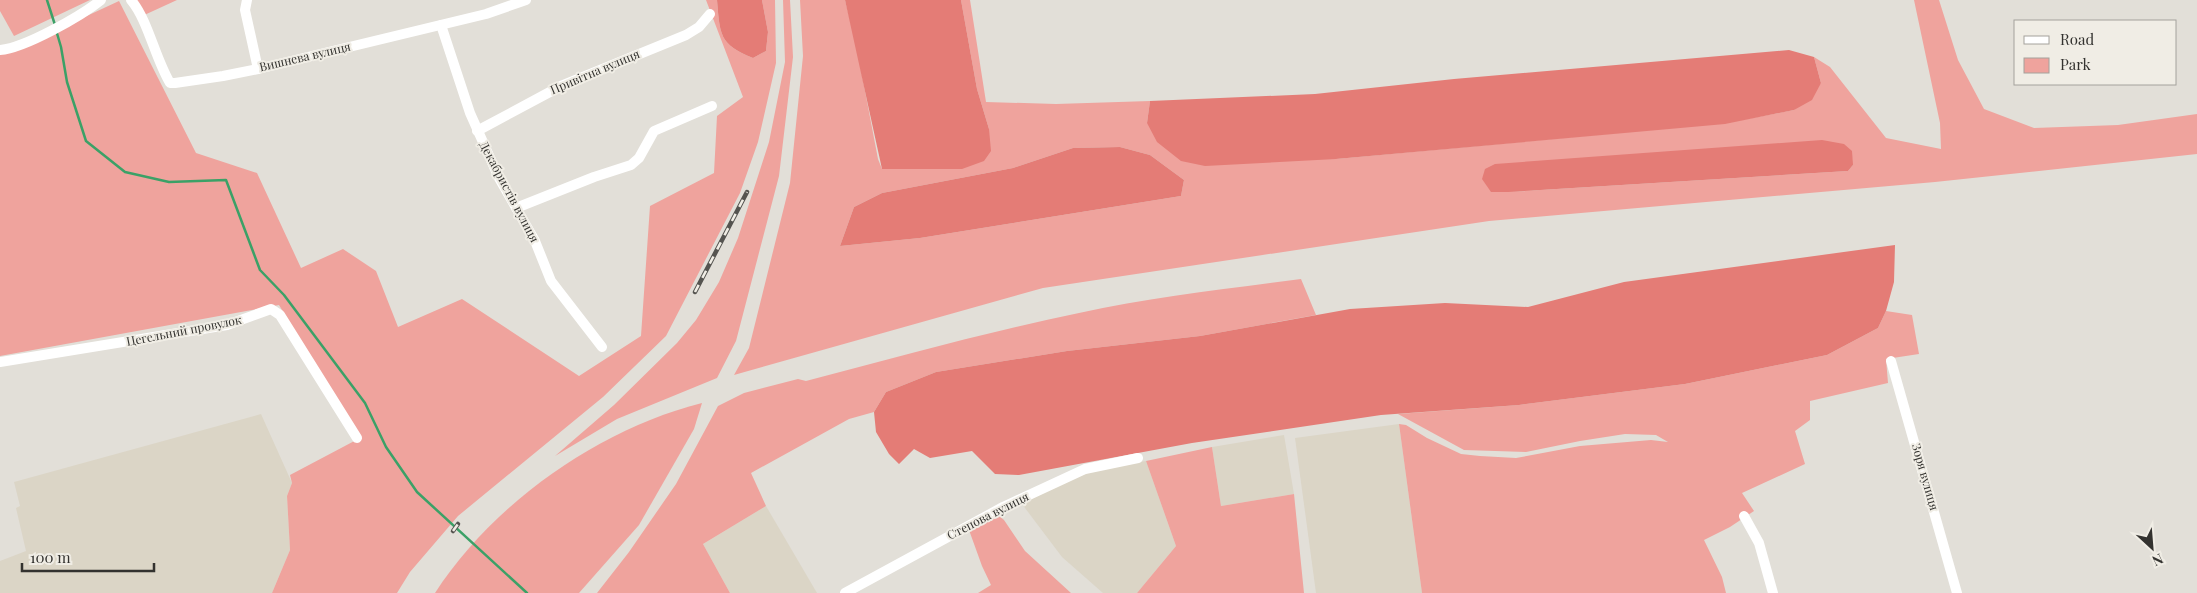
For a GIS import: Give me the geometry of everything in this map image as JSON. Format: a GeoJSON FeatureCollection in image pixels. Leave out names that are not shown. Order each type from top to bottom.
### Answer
{"type":"FeatureCollection","features":[{"type":"Feature","properties":{"kind":"street"},"geometry":{"type":"LineString","coordinates":[[0,50],[19,45],[34,38],[102,0]]}},
{"type":"Feature","properties":{"kind":"street","name":"Вишнева вулиця"},"geometry":{"type":"LineString","coordinates":[[130,0],[140,15],[170,83],[188,82],[258,68],[496,12],[526,0]]}},
{"type":"Feature","properties":{"kind":"street"},"geometry":{"type":"LineString","coordinates":[[247,0],[245,10],[258,68]]}},
{"type":"Feature","properties":{"kind":"street","name":"Привітна вулиця"},"geometry":{"type":"LineString","coordinates":[[477,130],[560,86],[686,34],[699,27],[710,14]]}},
{"type":"Feature","properties":{"kind":"street","name":"Декабристів вулиця"},"geometry":{"type":"LineString","coordinates":[[441,24],[449,55],[477,130],[499,178],[538,248],[548,275],[556,289],[602,347]]}},
{"type":"Feature","properties":{"kind":"street"},"geometry":{"type":"LineString","coordinates":[[516,208],[594,177],[631,165],[639,158],[654,131],[712,106]]}},
{"type":"Feature","properties":{"kind":"street","name":"Цегельний провулок"},"geometry":{"type":"LineString","coordinates":[[0,362],[233,323],[272,309],[280,315],[358,438]]}},
{"type":"Feature","properties":{"kind":"street","name":"Зоря вулиця"},"geometry":{"type":"LineString","coordinates":[[1890,361],[1957,593]]}},
{"type":"Feature","properties":{"kind":"street","name":"Степова вулиця"},"geometry":{"type":"LineString","coordinates":[[845,593],[1002,507],[1085,469],[1138,458]]}},
{"type":"Feature","properties":{"kind":"street"},"geometry":{"type":"LineString","coordinates":[[1744,516],[1759,543],[1773,593]]}},
{"type":"Feature","properties":{"kind":"shaded area"},"geometry":{"type":"Polygon","coordinates":[[[717,0],[762,0],[768,32],[766,51],[753,58],[727,43],[723,37],[719,22],[717,0]]]}},
{"type":"Feature","properties":{"kind":"shaded area"},"geometry":{"type":"Polygon","coordinates":[[[845,0],[961,0],[977,89],[989,129],[991,151],[984,161],[962,169],[882,169],[845,0]]]}},
{"type":"Feature","properties":{"kind":"shaded area"},"geometry":{"type":"Polygon","coordinates":[[[1789,50],[1814,57],[1821,83],[1812,100],[1794,110],[1725,124],[1336,159],[1205,166],[1181,161],[1157,142],[1147,123],[1150,101],[1315,94],[1454,79],[1789,50]]]}},
{"type":"Feature","properties":{"kind":"shaded area"},"geometry":{"type":"Polygon","coordinates":[[[1822,140],[1844,144],[1852,151],[1853,165],[1848,171],[1508,192],[1491,192],[1482,179],[1485,169],[1495,164],[1822,140]]]}},
{"type":"Feature","properties":{"kind":"shaded area"},"geometry":{"type":"Polygon","coordinates":[[[1120,147],[1150,155],[1184,180],[1181,196],[920,238],[840,246],[854,207],[882,193],[1013,168],[1073,148],[1120,147]]]}},
{"type":"Feature","properties":{"kind":"shaded area"},"geometry":{"type":"Polygon","coordinates":[[[1895,245],[1894,282],[1886,311],[1878,328],[1827,355],[1685,384],[1519,405],[1381,415],[1192,443],[1019,475],[995,474],[972,451],[930,458],[914,449],[899,464],[889,454],[876,432],[874,412],[886,392],[936,372],[1067,351],[1200,336],[1350,309],[1445,303],[1528,307],[1624,282],[1895,245]]]}},
{"type":"Feature","properties":{"kind":"shaded area"},"geometry":{"type":"Polygon","coordinates":[[[261,414],[292,483],[287,496],[290,550],[272,593],[0,593],[0,561],[26,551],[16,508],[20,506],[14,482],[261,414]]]}},
{"type":"Feature","properties":{"kind":"shaded area"},"geometry":{"type":"Polygon","coordinates":[[[1399,424],[1422,593],[1316,593],[1295,438],[1399,424]]]}},
{"type":"Feature","properties":{"kind":"shaded area"},"geometry":{"type":"Polygon","coordinates":[[[1284,435],[1294,494],[1221,506],[1212,447],[1284,435]]]}},
{"type":"Feature","properties":{"kind":"shaded area"},"geometry":{"type":"Polygon","coordinates":[[[1146,461],[1176,546],[1137,593],[1103,593],[1062,557],[1022,504],[1086,471],[1146,461]]]}},
{"type":"Feature","properties":{"kind":"shaded area"},"geometry":{"type":"Polygon","coordinates":[[[766,506],[817,593],[730,593],[703,544],[766,506]]]}},
{"type":"Feature","properties":{"kind":"green space"},"geometry":{"type":"Polygon","coordinates":[[[0,0],[90,0],[14,36],[0,11],[0,0]]]}},
{"type":"Feature","properties":{"kind":"green space"},"geometry":{"type":"Polygon","coordinates":[[[130,0],[177,0],[140,17],[130,0]]]}},
{"type":"Feature","properties":{"kind":"green space"},"geometry":{"type":"Polygon","coordinates":[[[706,0],[717,0],[719,22],[723,37],[727,43],[753,58],[766,51],[768,32],[762,0],[775,0],[776,63],[758,142],[740,193],[666,336],[603,397],[458,516],[410,572],[397,593],[272,593],[290,550],[287,496],[292,483],[290,475],[360,438],[279,305],[0,356],[0,51],[7,53],[119,1],[196,153],[257,173],[301,268],[343,249],[376,271],[398,327],[462,299],[579,376],[641,336],[650,206],[714,173],[717,116],[743,97],[706,0]]]}},
{"type":"Feature","properties":{"kind":"green space"},"geometry":{"type":"Polygon","coordinates":[[[783,0],[790,0],[793,57],[779,176],[736,341],[717,378],[617,419],[555,456],[614,405],[677,343],[696,320],[719,282],[738,238],[769,142],[785,62],[783,0]]]}},
{"type":"Feature","properties":{"kind":"green space"},"geometry":{"type":"Polygon","coordinates":[[[800,0],[845,0],[856,44],[878,159],[882,169],[989,129],[977,89],[961,0],[970,0],[986,102],[1056,104],[1150,101],[1147,123],[1336,159],[1725,123],[1794,110],[1821,83],[1814,57],[1830,67],[1886,138],[1941,149],[1940,123],[1914,0],[1939,0],[1958,60],[1984,109],[2034,128],[2118,125],[2197,114],[2197,154],[1935,182],[1489,221],[1043,288],[734,375],[749,348],[790,183],[803,56],[800,0]],[[1120,147],[1073,148],[1013,168],[882,193],[854,207],[840,246],[920,238],[1181,196],[1184,180],[1150,155],[1120,147]],[[1853,165],[1508,192],[1848,171],[1853,165]]]}},
{"type":"Feature","properties":{"kind":"green space"},"geometry":{"type":"Polygon","coordinates":[[[1301,279],[1316,315],[1200,336],[1067,351],[936,372],[886,392],[874,412],[849,419],[751,473],[766,506],[703,544],[730,593],[597,593],[629,552],[676,484],[718,406],[744,393],[798,379],[806,381],[1045,320],[1106,307],[1301,279]]]}},
{"type":"Feature","properties":{"kind":"green space"},"geometry":{"type":"Polygon","coordinates":[[[1886,311],[1912,315],[1919,354],[1886,359],[1888,383],[1810,401],[1810,420],[1795,431],[1805,464],[1742,493],[1754,511],[1730,527],[1704,540],[1722,577],[1726,593],[1422,593],[1399,424],[1406,425],[1427,438],[1461,454],[1480,456],[1516,458],[1580,446],[1651,440],[1668,442],[1656,435],[1625,434],[1526,452],[1464,450],[1398,414],[1519,405],[1685,384],[1827,355],[1878,328],[1886,311]]]}},
{"type":"Feature","properties":{"kind":"green space"},"geometry":{"type":"Polygon","coordinates":[[[702,403],[694,429],[639,525],[579,593],[435,593],[459,560],[487,529],[518,500],[552,474],[588,451],[625,431],[663,415],[702,403]]]}},
{"type":"Feature","properties":{"kind":"green space"},"geometry":{"type":"Polygon","coordinates":[[[1212,447],[1221,506],[1294,494],[1304,593],[1137,593],[1176,546],[1146,461],[1212,447]]]}},
{"type":"Feature","properties":{"kind":"green space"},"geometry":{"type":"Polygon","coordinates":[[[992,516],[999,516],[1004,520],[1025,551],[1071,593],[978,593],[991,585],[969,530],[992,516]]]}},
{"type":"Feature","properties":{"kind":"waterway"},"geometry":{"type":"LineString","coordinates":[[47,0],[55,25]]}},
{"type":"Feature","properties":{"kind":"waterway"},"geometry":{"type":"LineString","coordinates":[[56,30],[67,82],[86,141],[125,172],[169,182],[226,180],[260,270],[284,295],[365,403],[386,447],[417,492],[527,593]]}},
{"type":"Feature","properties":{"kind":"railway"},"geometry":{"type":"LineString","coordinates":[[695,292],[747,192]]}},
{"type":"Feature","properties":{"kind":"railway"},"geometry":{"type":"LineString","coordinates":[[453,531],[458,524]]}}]}
